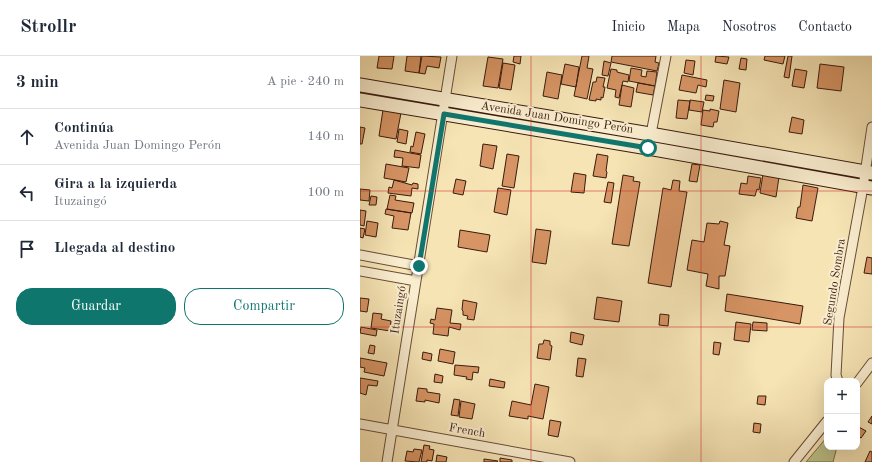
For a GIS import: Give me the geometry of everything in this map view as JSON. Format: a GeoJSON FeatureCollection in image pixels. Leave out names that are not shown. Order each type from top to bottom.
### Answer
{"type":"FeatureCollection","features":[{"type":"Feature","properties":{"kind":"main road","name":"Avenida Juan Domingo Perón"},"geometry":{"type":"LineString","coordinates":[[360,85],[650,134],[868,173]]}},
{"type":"Feature","properties":{"kind":"main road","name":"Avenida Juan Domingo Perón"},"geometry":{"type":"LineString","coordinates":[[360,100],[648,148],[868,188]]}},
{"type":"Feature","properties":{"kind":"street","name":"Ituzaingó"},"geometry":{"type":"LineString","coordinates":[[387,462],[444,114],[444,100],[452,56]]}},
{"type":"Feature","properties":{"kind":"street"},"geometry":{"type":"LineString","coordinates":[[648,148],[666,56]]}},
{"type":"Feature","properties":{"kind":"street","name":"Segundo Sombra"},"geometry":{"type":"LineString","coordinates":[[837,378],[840,318],[868,188],[872,127]]}},
{"type":"Feature","properties":{"kind":"street"},"geometry":{"type":"LineString","coordinates":[[360,256],[419,266]]}},
{"type":"Feature","properties":{"kind":"street"},"geometry":{"type":"LineString","coordinates":[[360,271],[416,281]]}},
{"type":"Feature","properties":{"kind":"street"},"geometry":{"type":"LineString","coordinates":[[860,379],[872,363]]}},
{"type":"Feature","properties":{"kind":"street","name":"French"},"geometry":{"type":"LineString","coordinates":[[360,424],[541,460],[570,462]]}},
{"type":"Feature","properties":{"kind":"street"},"geometry":{"type":"LineString","coordinates":[[794,462],[824,425]]}},
{"type":"Feature","properties":{"kind":"green space"},"geometry":{"type":"Polygon","coordinates":[[[824,441],[824,450],[836,450],[833,462],[806,462],[824,441]]]}},
{"type":"Feature","properties":{"kind":"building"},"geometry":{"type":"Polygon","coordinates":[[[379,56],[394,56],[392,69],[377,68],[379,56]]]}},
{"type":"Feature","properties":{"kind":"building"},"geometry":{"type":"Polygon","coordinates":[[[407,56],[421,56],[419,73],[405,71],[407,56]]]}},
{"type":"Feature","properties":{"kind":"building"},"geometry":{"type":"Polygon","coordinates":[[[422,56],[441,57],[439,68],[427,66],[425,74],[419,73],[422,56]]]}},
{"type":"Feature","properties":{"kind":"building"},"geometry":{"type":"Polygon","coordinates":[[[514,56],[521,56],[520,64],[513,62],[514,56]]]}},
{"type":"Feature","properties":{"kind":"building"},"geometry":{"type":"Polygon","coordinates":[[[582,56],[589,56],[587,68],[593,69],[587,99],[574,96],[582,56]]]}},
{"type":"Feature","properties":{"kind":"building"},"geometry":{"type":"Polygon","coordinates":[[[612,56],[656,56],[655,62],[659,63],[657,71],[611,62],[612,56]]]}},
{"type":"Feature","properties":{"kind":"building"},"geometry":{"type":"Polygon","coordinates":[[[716,56],[729,57],[727,64],[715,62],[716,56]]]}},
{"type":"Feature","properties":{"kind":"building"},"geometry":{"type":"Polygon","coordinates":[[[765,56],[785,56],[783,64],[764,60],[765,56]]]}},
{"type":"Feature","properties":{"kind":"building"},"geometry":{"type":"Polygon","coordinates":[[[788,56],[792,56],[789,78],[784,77],[788,56]]]}},
{"type":"Feature","properties":{"kind":"building"},"geometry":{"type":"Polygon","coordinates":[[[488,57],[503,59],[498,88],[483,86],[488,57]]]}},
{"type":"Feature","properties":{"kind":"building"},"geometry":{"type":"Polygon","coordinates":[[[741,58],[747,59],[746,70],[739,69],[741,58]]]}},
{"type":"Feature","properties":{"kind":"building"},"geometry":{"type":"Polygon","coordinates":[[[686,60],[695,61],[693,75],[684,73],[686,60]]]}},
{"type":"Feature","properties":{"kind":"building"},"geometry":{"type":"Polygon","coordinates":[[[604,61],[611,63],[608,76],[602,75],[604,61]]]}},
{"type":"Feature","properties":{"kind":"building"},"geometry":{"type":"Polygon","coordinates":[[[503,63],[515,65],[511,90],[499,88],[503,63]]]}},
{"type":"Feature","properties":{"kind":"building"},"geometry":{"type":"Polygon","coordinates":[[[565,64],[579,67],[576,87],[561,84],[565,64]]]}},
{"type":"Feature","properties":{"kind":"building"},"geometry":{"type":"Polygon","coordinates":[[[820,64],[844,67],[841,91],[817,88],[820,64]]]}},
{"type":"Feature","properties":{"kind":"building"},"geometry":{"type":"Polygon","coordinates":[[[631,68],[642,70],[641,76],[646,77],[647,71],[657,72],[655,86],[629,81],[631,68]]]}},
{"type":"Feature","properties":{"kind":"building"},"geometry":{"type":"Polygon","coordinates":[[[611,69],[629,75],[628,82],[623,81],[619,98],[615,97],[616,90],[607,88],[611,69]]]}},
{"type":"Feature","properties":{"kind":"building"},"geometry":{"type":"Polygon","coordinates":[[[795,69],[807,71],[804,88],[792,86],[795,69]]]}},
{"type":"Feature","properties":{"kind":"building"},"geometry":{"type":"Polygon","coordinates":[[[547,72],[562,75],[558,99],[543,96],[547,72]]]}},
{"type":"Feature","properties":{"kind":"building"},"geometry":{"type":"Polygon","coordinates":[[[682,75],[707,80],[706,87],[698,85],[696,93],[679,90],[682,75]]]}},
{"type":"Feature","properties":{"kind":"building"},"geometry":{"type":"Polygon","coordinates":[[[597,77],[605,78],[603,98],[601,97],[601,100],[596,99],[596,101],[589,100],[593,82],[596,82],[597,77]]]}},
{"type":"Feature","properties":{"kind":"building"},"geometry":{"type":"Polygon","coordinates":[[[724,80],[740,83],[736,112],[720,109],[724,80]]]}},
{"type":"Feature","properties":{"kind":"building"},"geometry":{"type":"Polygon","coordinates":[[[638,83],[655,86],[653,95],[636,92],[638,83]]]}},
{"type":"Feature","properties":{"kind":"building"},"geometry":{"type":"Polygon","coordinates":[[[622,85],[634,88],[631,107],[619,105],[622,85]]]}},
{"type":"Feature","properties":{"kind":"building"},"geometry":{"type":"Polygon","coordinates":[[[706,95],[714,96],[713,101],[705,100],[706,95]]]}},
{"type":"Feature","properties":{"kind":"building"},"geometry":{"type":"Polygon","coordinates":[[[678,100],[690,101],[687,119],[676,118],[678,100]]]}},
{"type":"Feature","properties":{"kind":"building"},"geometry":{"type":"Polygon","coordinates":[[[690,100],[704,102],[702,112],[689,110],[690,100]]]}},
{"type":"Feature","properties":{"kind":"building"},"geometry":{"type":"Polygon","coordinates":[[[710,109],[719,111],[717,122],[714,122],[713,127],[701,125],[703,110],[710,111],[710,109]]]}},
{"type":"Feature","properties":{"kind":"building"},"geometry":{"type":"Polygon","coordinates":[[[383,110],[401,113],[396,139],[379,136],[383,110]]]}},
{"type":"Feature","properties":{"kind":"building"},"geometry":{"type":"Polygon","coordinates":[[[792,117],[804,120],[802,134],[789,132],[792,117]]]}},
{"type":"Feature","properties":{"kind":"building"},"geometry":{"type":"Polygon","coordinates":[[[360,127],[365,128],[362,144],[360,144],[360,127]]]}},
{"type":"Feature","properties":{"kind":"building"},"geometry":{"type":"Polygon","coordinates":[[[399,129],[408,131],[406,144],[397,142],[399,129]]]}},
{"type":"Feature","properties":{"kind":"building"},"geometry":{"type":"Polygon","coordinates":[[[416,132],[425,134],[421,154],[410,152],[411,146],[413,147],[416,132]]]}},
{"type":"Feature","properties":{"kind":"building"},"geometry":{"type":"Polygon","coordinates":[[[483,144],[497,146],[493,169],[480,166],[483,144]]]}},
{"type":"Feature","properties":{"kind":"building"},"geometry":{"type":"Polygon","coordinates":[[[395,150],[421,155],[419,168],[402,166],[403,158],[394,157],[395,150]]]}},
{"type":"Feature","properties":{"kind":"building"},"geometry":{"type":"Polygon","coordinates":[[[507,154],[519,156],[514,188],[502,186],[507,154]]]}},
{"type":"Feature","properties":{"kind":"building"},"geometry":{"type":"Polygon","coordinates":[[[597,154],[608,156],[606,178],[593,176],[597,154]]]}},
{"type":"Feature","properties":{"kind":"building"},"geometry":{"type":"Polygon","coordinates":[[[386,164],[409,168],[406,182],[384,178],[386,164]]]}},
{"type":"Feature","properties":{"kind":"building"},"geometry":{"type":"Polygon","coordinates":[[[692,164],[700,165],[697,182],[689,181],[692,164]]]}},
{"type":"Feature","properties":{"kind":"building"},"geometry":{"type":"Polygon","coordinates":[[[574,173],[586,175],[584,193],[571,192],[574,173]]]}},
{"type":"Feature","properties":{"kind":"building"},"geometry":{"type":"Polygon","coordinates":[[[763,174],[779,177],[776,197],[760,193],[763,174]]]}},
{"type":"Feature","properties":{"kind":"building"},"geometry":{"type":"Polygon","coordinates":[[[623,175],[634,177],[633,181],[640,182],[629,246],[612,244],[623,175]]]}},
{"type":"Feature","properties":{"kind":"building"},"geometry":{"type":"Polygon","coordinates":[[[748,176],[761,178],[759,190],[757,189],[755,196],[739,194],[741,183],[747,184],[748,176]]]}},
{"type":"Feature","properties":{"kind":"building"},"geometry":{"type":"Polygon","coordinates":[[[456,179],[466,181],[463,195],[453,193],[456,179]]]}},
{"type":"Feature","properties":{"kind":"building"},"geometry":{"type":"Polygon","coordinates":[[[394,180],[412,185],[413,183],[418,184],[418,189],[412,188],[411,196],[388,193],[389,187],[392,188],[394,180]]]}},
{"type":"Feature","properties":{"kind":"building"},"geometry":{"type":"Polygon","coordinates":[[[673,180],[680,181],[679,191],[687,192],[671,287],[648,283],[663,188],[671,190],[673,180]]]}},
{"type":"Feature","properties":{"kind":"building"},"geometry":{"type":"Polygon","coordinates":[[[608,182],[614,183],[611,203],[604,202],[608,182]]]}},
{"type":"Feature","properties":{"kind":"building"},"geometry":{"type":"Polygon","coordinates":[[[803,185],[818,188],[812,221],[796,218],[798,207],[800,207],[803,185]]]}},
{"type":"Feature","properties":{"kind":"building"},"geometry":{"type":"Polygon","coordinates":[[[498,188],[511,190],[507,215],[494,212],[498,188]]]}},
{"type":"Feature","properties":{"kind":"building"},"geometry":{"type":"Polygon","coordinates":[[[360,189],[370,190],[369,201],[360,200],[360,189]]]}},
{"type":"Feature","properties":{"kind":"building"},"geometry":{"type":"Polygon","coordinates":[[[390,195],[396,196],[395,200],[414,203],[412,213],[387,209],[390,195]]]}},
{"type":"Feature","properties":{"kind":"building"},"geometry":{"type":"Polygon","coordinates":[[[371,196],[377,197],[376,205],[369,205],[371,196]]]}},
{"type":"Feature","properties":{"kind":"building"},"geometry":{"type":"Polygon","coordinates":[[[386,209],[411,213],[408,230],[392,228],[394,216],[385,214],[386,209]]]}},
{"type":"Feature","properties":{"kind":"building"},"geometry":{"type":"Polygon","coordinates":[[[360,210],[366,211],[364,226],[360,225],[360,210]]]}},
{"type":"Feature","properties":{"kind":"building"},"geometry":{"type":"Polygon","coordinates":[[[367,221],[378,223],[376,237],[365,235],[367,221]]]}},
{"type":"Feature","properties":{"kind":"building"},"geometry":{"type":"Polygon","coordinates":[[[720,221],[728,223],[724,245],[730,246],[725,276],[719,276],[719,289],[706,286],[708,274],[687,270],[692,240],[704,242],[707,223],[719,224],[720,221]]]}},
{"type":"Feature","properties":{"kind":"building"},"geometry":{"type":"Polygon","coordinates":[[[360,228],[365,229],[363,238],[360,237],[360,228]]]}},
{"type":"Feature","properties":{"kind":"building"},"geometry":{"type":"Polygon","coordinates":[[[536,229],[551,231],[546,264],[532,262],[536,229]]]}},
{"type":"Feature","properties":{"kind":"building"},"geometry":{"type":"Polygon","coordinates":[[[460,230],[490,235],[487,252],[458,247],[460,230]]]}},
{"type":"Feature","properties":{"kind":"building"},"geometry":{"type":"Polygon","coordinates":[[[867,257],[872,258],[872,274],[864,273],[867,257]]]}},
{"type":"Feature","properties":{"kind":"building"},"geometry":{"type":"Polygon","coordinates":[[[727,294],[803,306],[800,324],[725,311],[727,294]]]}},
{"type":"Feature","properties":{"kind":"building"},"geometry":{"type":"Polygon","coordinates":[[[597,297],[622,301],[619,322],[594,319],[597,297]]]}},
{"type":"Feature","properties":{"kind":"building"},"geometry":{"type":"Polygon","coordinates":[[[360,298],[369,299],[367,312],[360,311],[360,298]]]}},
{"type":"Feature","properties":{"kind":"building"},"geometry":{"type":"Polygon","coordinates":[[[463,300],[477,303],[474,320],[467,319],[468,316],[463,315],[463,300]]]}},
{"type":"Feature","properties":{"kind":"building"},"geometry":{"type":"Polygon","coordinates":[[[437,308],[452,310],[450,323],[461,324],[460,330],[449,327],[448,336],[433,334],[434,324],[430,323],[431,319],[435,320],[437,308]]]}},
{"type":"Feature","properties":{"kind":"building"},"geometry":{"type":"Polygon","coordinates":[[[373,313],[382,314],[381,319],[391,321],[390,331],[371,328],[373,313]]]}},
{"type":"Feature","properties":{"kind":"building"},"geometry":{"type":"Polygon","coordinates":[[[660,314],[669,315],[668,326],[659,325],[660,314]]]}},
{"type":"Feature","properties":{"kind":"building"},"geometry":{"type":"Polygon","coordinates":[[[736,322],[751,324],[749,342],[734,340],[736,322]]]}},
{"type":"Feature","properties":{"kind":"building"},"geometry":{"type":"Polygon","coordinates":[[[753,322],[767,323],[767,331],[752,330],[753,322]]]}},
{"type":"Feature","properties":{"kind":"building"},"geometry":{"type":"Polygon","coordinates":[[[361,327],[377,330],[376,336],[360,333],[361,327]]]}},
{"type":"Feature","properties":{"kind":"building"},"geometry":{"type":"Polygon","coordinates":[[[571,332],[584,335],[582,345],[570,342],[571,332]]]}},
{"type":"Feature","properties":{"kind":"building"},"geometry":{"type":"Polygon","coordinates":[[[544,340],[550,341],[550,345],[552,346],[550,360],[537,358],[539,344],[543,344],[544,340]]]}},
{"type":"Feature","properties":{"kind":"building"},"geometry":{"type":"Polygon","coordinates":[[[714,342],[721,343],[719,355],[713,354],[714,342]]]}},
{"type":"Feature","properties":{"kind":"building"},"geometry":{"type":"Polygon","coordinates":[[[370,345],[375,346],[374,354],[368,353],[370,345]]]}},
{"type":"Feature","properties":{"kind":"building"},"geometry":{"type":"Polygon","coordinates":[[[440,349],[455,352],[453,364],[438,361],[440,349]]]}},
{"type":"Feature","properties":{"kind":"building"},"geometry":{"type":"Polygon","coordinates":[[[423,352],[432,354],[431,361],[422,359],[423,352]]]}},
{"type":"Feature","properties":{"kind":"building"},"geometry":{"type":"Polygon","coordinates":[[[360,358],[387,363],[384,376],[364,372],[365,368],[360,367],[360,358]]]}},
{"type":"Feature","properties":{"kind":"building"},"geometry":{"type":"Polygon","coordinates":[[[578,358],[586,359],[583,377],[576,376],[578,358]]]}},
{"type":"Feature","properties":{"kind":"building"},"geometry":{"type":"Polygon","coordinates":[[[455,365],[479,367],[478,373],[473,372],[472,380],[466,379],[467,377],[454,375],[455,365]]]}},
{"type":"Feature","properties":{"kind":"building"},"geometry":{"type":"Polygon","coordinates":[[[435,374],[443,376],[442,383],[434,382],[435,374]]]}},
{"type":"Feature","properties":{"kind":"building"},"geometry":{"type":"Polygon","coordinates":[[[360,378],[378,381],[377,386],[368,385],[366,395],[360,393],[360,378]]]}},
{"type":"Feature","properties":{"kind":"building"},"geometry":{"type":"Polygon","coordinates":[[[490,379],[505,382],[504,388],[489,386],[490,379]]]}},
{"type":"Feature","properties":{"kind":"building"},"geometry":{"type":"Polygon","coordinates":[[[535,384],[549,387],[543,419],[528,416],[528,419],[509,416],[512,401],[531,405],[535,384]]]}},
{"type":"Feature","properties":{"kind":"building"},"geometry":{"type":"Polygon","coordinates":[[[418,388],[427,389],[427,392],[440,394],[439,403],[425,400],[425,402],[416,401],[418,388]]]}},
{"type":"Feature","properties":{"kind":"building"},"geometry":{"type":"Polygon","coordinates":[[[758,396],[766,396],[765,405],[757,404],[758,396]]]}},
{"type":"Feature","properties":{"kind":"building"},"geometry":{"type":"Polygon","coordinates":[[[454,399],[460,400],[458,416],[451,415],[454,399]]]}},
{"type":"Feature","properties":{"kind":"building"},"geometry":{"type":"Polygon","coordinates":[[[461,401],[475,404],[472,419],[459,417],[461,401]]]}},
{"type":"Feature","properties":{"kind":"building"},"geometry":{"type":"Polygon","coordinates":[[[872,416],[872,424],[868,422],[872,416]]]}},
{"type":"Feature","properties":{"kind":"building"},"geometry":{"type":"Polygon","coordinates":[[[550,420],[561,422],[558,437],[548,435],[550,420]]]}},
{"type":"Feature","properties":{"kind":"building"},"geometry":{"type":"Polygon","coordinates":[[[754,423],[761,424],[760,433],[753,432],[754,423]]]}},
{"type":"Feature","properties":{"kind":"building"},"geometry":{"type":"Polygon","coordinates":[[[860,428],[866,431],[861,438],[860,437],[860,428]]]}},
{"type":"Feature","properties":{"kind":"building"},"geometry":{"type":"Polygon","coordinates":[[[424,445],[430,446],[429,449],[434,450],[432,461],[427,460],[427,462],[421,462],[424,445]]]}},
{"type":"Feature","properties":{"kind":"building"},"geometry":{"type":"Polygon","coordinates":[[[414,449],[422,450],[419,462],[405,461],[407,451],[413,452],[414,449]]]}},
{"type":"Feature","properties":{"kind":"building"},"geometry":{"type":"Polygon","coordinates":[[[870,451],[872,452],[872,462],[865,462],[870,451]]]}},
{"type":"Feature","properties":{"kind":"building"},"geometry":{"type":"Polygon","coordinates":[[[437,455],[447,457],[446,462],[436,462],[437,455]]]}},
{"type":"Feature","properties":{"kind":"building"},"geometry":{"type":"Polygon","coordinates":[[[500,458],[512,460],[512,462],[500,462],[500,458]]]}},
{"type":"Feature","properties":{"kind":"building"},"geometry":{"type":"Polygon","coordinates":[[[484,459],[498,461],[484,462],[484,459]]]}},
{"type":"Feature","properties":{"kind":"route"},"geometry":{"type":"LineString","coordinates":[[419,266],[444,114],[648,148]]}}]}
